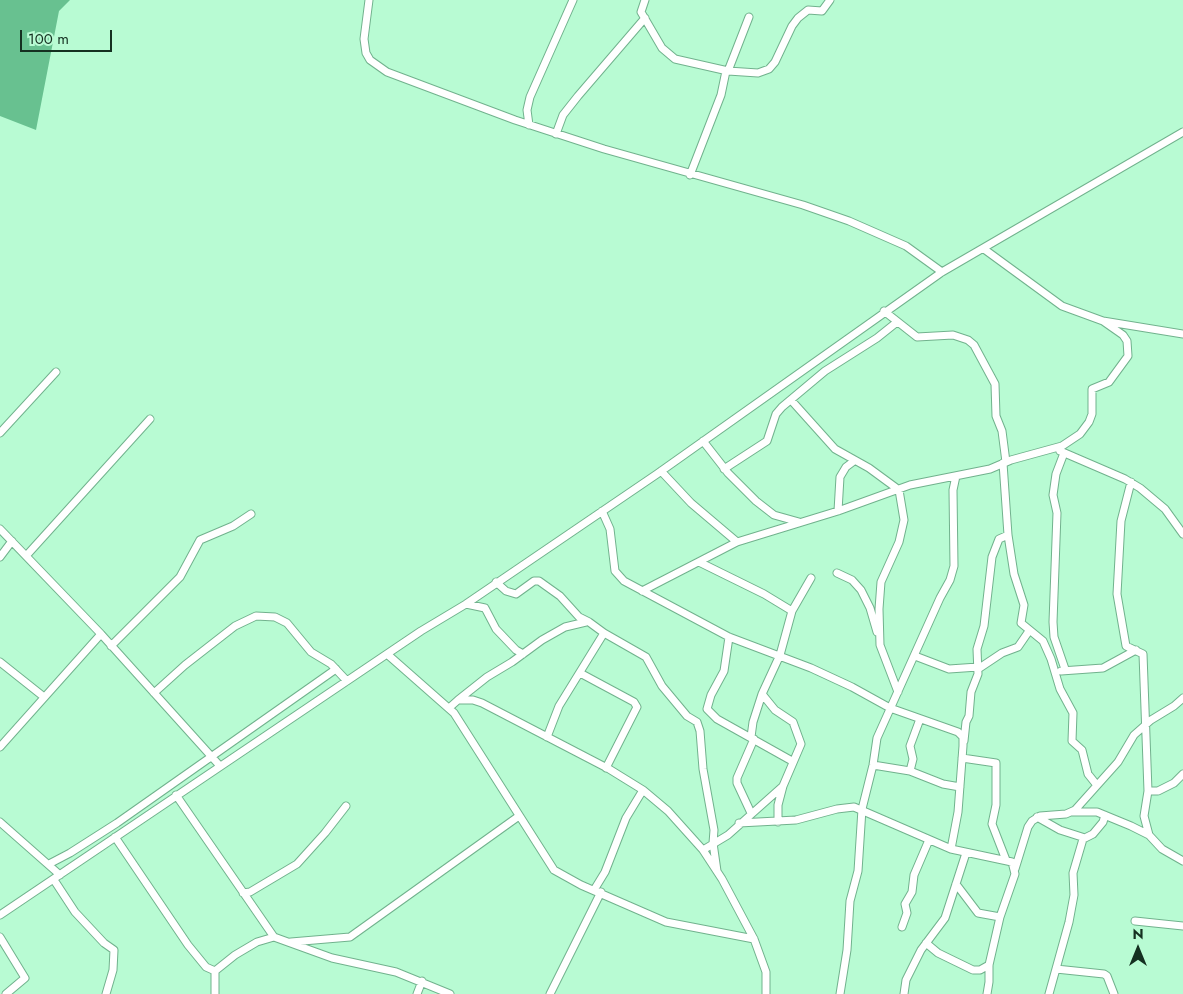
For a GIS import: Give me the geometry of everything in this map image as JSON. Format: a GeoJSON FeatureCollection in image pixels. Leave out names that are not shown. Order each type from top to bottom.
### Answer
{"type":"FeatureCollection","features":[{"type":"Feature","properties":{"kind":"street"},"geometry":{"type":"LineString","coordinates":[[369,0],[365,47],[370,60],[376,66],[405,79],[556,134],[690,175],[803,206],[849,222],[906,246],[942,272]]}},
{"type":"Feature","properties":{"kind":"street"},"geometry":{"type":"LineString","coordinates":[[530,125],[527,110],[530,97],[573,0]]}},
{"type":"Feature","properties":{"kind":"street"},"geometry":{"type":"LineString","coordinates":[[645,0],[641,12],[662,48],[675,59],[727,71],[758,73],[769,69],[775,62],[794,22],[808,10],[822,11],[830,0]]}},
{"type":"Feature","properties":{"kind":"street"},"geometry":{"type":"LineString","coordinates":[[690,175],[721,95],[727,71],[749,17]]}},
{"type":"Feature","properties":{"kind":"street"},"geometry":{"type":"LineString","coordinates":[[556,134],[563,115],[645,18]]}},
{"type":"Feature","properties":{"kind":"street"},"geometry":{"type":"LineString","coordinates":[[0,915],[387,654],[466,604],[703,441],[884,311],[942,272],[1183,132]]}},
{"type":"Feature","properties":{"kind":"street"},"geometry":{"type":"LineString","coordinates":[[984,249],[1055,302],[1103,321],[1183,334]]}},
{"type":"Feature","properties":{"kind":"street"},"geometry":{"type":"LineString","coordinates":[[884,311],[917,337],[953,335],[968,340],[974,345],[995,384],[996,416],[1002,431],[1008,534],[1014,574],[1024,605],[1021,623],[1043,641],[1060,689],[1073,713],[1072,741],[1082,750],[1088,774],[1091,781],[1096,784]]}},
{"type":"Feature","properties":{"kind":"street"},"geometry":{"type":"LineString","coordinates":[[642,591],[737,542],[938,478],[990,469],[1062,446],[1080,434],[1092,414],[1092,389],[1108,382],[1128,356],[1127,341],[1123,335],[1103,321]]}},
{"type":"Feature","properties":{"kind":"street"},"geometry":{"type":"LineString","coordinates":[[724,469],[767,441],[776,414],[825,371],[877,338],[897,322]]}},
{"type":"Feature","properties":{"kind":"street"},"geometry":{"type":"LineString","coordinates":[[0,434],[56,372]]}},
{"type":"Feature","properties":{"kind":"street"},"geometry":{"type":"LineString","coordinates":[[791,400],[826,441],[854,461],[869,468],[899,490],[904,520],[899,542],[881,582],[879,592],[880,645]]}},
{"type":"Feature","properties":{"kind":"street"},"geometry":{"type":"LineString","coordinates":[[26,556],[150,419]]}},
{"type":"Feature","properties":{"kind":"street"},"geometry":{"type":"LineString","coordinates":[[703,441],[724,469],[770,512],[799,522]]}},
{"type":"Feature","properties":{"kind":"street"},"geometry":{"type":"LineString","coordinates":[[1053,448],[1131,482],[1165,509],[1183,534]]}},
{"type":"Feature","properties":{"kind":"street"},"geometry":{"type":"LineString","coordinates":[[1064,453],[1056,474],[1053,495],[1057,513],[1052,622],[1054,637],[1065,669]]}},
{"type":"Feature","properties":{"kind":"street"},"geometry":{"type":"LineString","coordinates":[[838,511],[840,477],[846,467],[854,461]]}},
{"type":"Feature","properties":{"kind":"street"},"geometry":{"type":"LineString","coordinates":[[661,470],[691,503],[737,542]]}},
{"type":"Feature","properties":{"kind":"street"},"geometry":{"type":"LineString","coordinates":[[840,994],[847,950],[850,901],[858,871],[862,809],[873,765],[877,738],[953,571],[953,490],[956,476]]}},
{"type":"Feature","properties":{"kind":"street"},"geometry":{"type":"LineString","coordinates":[[938,478],[944,480],[953,490]]}},
{"type":"Feature","properties":{"kind":"street"},"geometry":{"type":"LineString","coordinates":[[1131,482],[1122,521],[1117,594],[1126,646],[1143,654],[1148,791],[1144,816],[1149,835]]}},
{"type":"Feature","properties":{"kind":"street"},"geometry":{"type":"LineString","coordinates":[[602,511],[610,529],[616,574],[642,591],[729,637],[780,655],[852,687],[890,708],[954,730],[964,741]]}},
{"type":"Feature","properties":{"kind":"street"},"geometry":{"type":"LineString","coordinates":[[111,646],[180,577],[200,540],[234,526],[250,514]]}},
{"type":"Feature","properties":{"kind":"street"},"geometry":{"type":"LineString","coordinates":[[0,529],[101,634],[220,766]]}},
{"type":"Feature","properties":{"kind":"street"},"geometry":{"type":"LineString","coordinates":[[951,849],[960,787],[966,722],[969,716],[971,692],[978,668],[977,649],[984,626],[992,557],[1000,539],[1008,534]]}},
{"type":"Feature","properties":{"kind":"street"},"geometry":{"type":"LineString","coordinates":[[0,557],[12,541]]}},
{"type":"Feature","properties":{"kind":"street"},"geometry":{"type":"LineString","coordinates":[[699,562],[764,594],[792,612]]}},
{"type":"Feature","properties":{"kind":"street"},"geometry":{"type":"LineString","coordinates":[[837,573],[852,580],[870,608],[880,645],[898,692]]}},
{"type":"Feature","properties":{"kind":"street"},"geometry":{"type":"LineString","coordinates":[[751,814],[737,783],[737,778],[752,738],[753,722],[762,694],[780,655],[792,612],[811,578]]}},
{"type":"Feature","properties":{"kind":"street"},"geometry":{"type":"LineString","coordinates":[[496,582],[506,591],[516,594],[534,581],[540,581],[560,596],[579,618],[589,622],[604,633],[646,657],[662,686],[687,716],[700,726],[704,779],[714,830],[713,843],[717,871]]}},
{"type":"Feature","properties":{"kind":"street"},"geometry":{"type":"LineString","coordinates":[[466,604],[485,608],[496,629],[516,650],[523,654]]}},
{"type":"Feature","properties":{"kind":"street"},"geometry":{"type":"LineString","coordinates":[[154,693],[185,665],[235,626],[256,616],[275,617],[284,621],[311,652],[336,669],[348,681]]}},
{"type":"Feature","properties":{"kind":"street"},"geometry":{"type":"LineString","coordinates":[[449,708],[487,677],[565,627],[589,622]]}},
{"type":"Feature","properties":{"kind":"street"},"geometry":{"type":"LineString","coordinates":[[915,656],[949,670],[978,668],[1002,653],[1018,647],[1029,631]]}},
{"type":"Feature","properties":{"kind":"street"},"geometry":{"type":"LineString","coordinates":[[547,737],[559,706],[604,633]]}},
{"type":"Feature","properties":{"kind":"street"},"geometry":{"type":"LineString","coordinates":[[0,747],[101,634]]}},
{"type":"Feature","properties":{"kind":"street"},"geometry":{"type":"LineString","coordinates":[[729,637],[724,671],[711,695],[707,709],[717,719],[792,761]]}},
{"type":"Feature","properties":{"kind":"street"},"geometry":{"type":"LineString","coordinates":[[1056,675],[1065,669],[1102,668],[1136,650]]}},
{"type":"Feature","properties":{"kind":"street"},"geometry":{"type":"LineString","coordinates":[[387,654],[449,708],[464,728],[554,870],[666,922],[754,939]]}},
{"type":"Feature","properties":{"kind":"street"},"geometry":{"type":"LineString","coordinates":[[0,662],[44,697]]}},
{"type":"Feature","properties":{"kind":"street"},"geometry":{"type":"LineString","coordinates":[[49,864],[117,823],[211,755],[336,669]]}},
{"type":"Feature","properties":{"kind":"street"},"geometry":{"type":"LineString","coordinates":[[580,673],[634,702],[637,707],[606,768]]}},
{"type":"Feature","properties":{"kind":"street"},"geometry":{"type":"LineString","coordinates":[[762,694],[776,710],[790,718],[797,727],[801,744],[792,761],[783,786],[778,804],[778,822]]}},
{"type":"Feature","properties":{"kind":"street"},"geometry":{"type":"LineString","coordinates":[[1070,812],[1079,806],[1096,784],[1113,767],[1130,741],[1145,725],[1183,698]]}},
{"type":"Feature","properties":{"kind":"street"},"geometry":{"type":"LineString","coordinates":[[458,700],[473,700],[482,704],[606,768],[643,790],[668,812],[703,850],[717,871],[754,939],[766,972],[766,994]]}},
{"type":"Feature","properties":{"kind":"street"},"geometry":{"type":"LineString","coordinates":[[910,771],[913,759],[910,746],[920,719]]}},
{"type":"Feature","properties":{"kind":"street"},"geometry":{"type":"LineString","coordinates":[[962,758],[996,763],[996,805],[992,824],[1006,860]]}},
{"type":"Feature","properties":{"kind":"street"},"geometry":{"type":"LineString","coordinates":[[873,765],[910,771],[960,787]]}},
{"type":"Feature","properties":{"kind":"street"},"geometry":{"type":"LineString","coordinates":[[1148,791],[1158,791],[1174,784],[1183,774]]}},
{"type":"Feature","properties":{"kind":"street"},"geometry":{"type":"LineString","coordinates":[[703,850],[728,835],[739,823],[783,786]]}},
{"type":"Feature","properties":{"kind":"street"},"geometry":{"type":"LineString","coordinates":[[550,994],[598,891],[626,818],[643,790]]}},
{"type":"Feature","properties":{"kind":"street"},"geometry":{"type":"LineString","coordinates":[[176,795],[274,937]]}},
{"type":"Feature","properties":{"kind":"street"},"geometry":{"type":"LineString","coordinates":[[244,893],[250,892],[297,864],[326,833],[346,806]]}},
{"type":"Feature","properties":{"kind":"street"},"geometry":{"type":"LineString","coordinates":[[739,823],[796,820],[843,808],[862,809],[951,849],[1012,862],[1015,869]]}},
{"type":"Feature","properties":{"kind":"street"},"geometry":{"type":"LineString","coordinates":[[986,994],[989,982],[989,965],[1000,917],[1028,828],[1037,817],[1070,812],[1093,812],[1105,815],[1149,835],[1162,849],[1183,861]]}},
{"type":"Feature","properties":{"kind":"street"},"geometry":{"type":"LineString","coordinates":[[1037,817],[1060,830],[1085,838],[1093,834],[1105,815]]}},
{"type":"Feature","properties":{"kind":"street"},"geometry":{"type":"LineString","coordinates":[[291,942],[350,937],[519,816]]}},
{"type":"Feature","properties":{"kind":"street"},"geometry":{"type":"LineString","coordinates":[[0,822],[60,875]]}},
{"type":"Feature","properties":{"kind":"street"},"geometry":{"type":"LineString","coordinates":[[115,837],[188,945],[206,967],[215,971]]}},
{"type":"Feature","properties":{"kind":"street"},"geometry":{"type":"LineString","coordinates":[[1048,994],[1072,910],[1073,873],[1085,838]]}},
{"type":"Feature","properties":{"kind":"street"},"geometry":{"type":"LineString","coordinates":[[902,927],[906,913],[905,904],[912,892],[914,875],[929,840]]}},
{"type":"Feature","properties":{"kind":"street"},"geometry":{"type":"LineString","coordinates":[[904,994],[906,980],[926,943],[945,918],[966,853]]}},
{"type":"Feature","properties":{"kind":"street"},"geometry":{"type":"LineString","coordinates":[[54,880],[74,912],[104,943],[114,950],[113,970],[106,994]]}},
{"type":"Feature","properties":{"kind":"street"},"geometry":{"type":"LineString","coordinates":[[956,884],[978,913],[1000,917]]}},
{"type":"Feature","properties":{"kind":"street"},"geometry":{"type":"LineString","coordinates":[[1135,921],[1183,926]]}},
{"type":"Feature","properties":{"kind":"street"},"geometry":{"type":"LineString","coordinates":[[0,937],[25,978],[6,994]]}},
{"type":"Feature","properties":{"kind":"street"},"geometry":{"type":"LineString","coordinates":[[215,971],[235,955],[257,942],[274,937],[332,958],[396,972],[450,994]]}},
{"type":"Feature","properties":{"kind":"street"},"geometry":{"type":"LineString","coordinates":[[926,943],[938,953],[973,970],[980,970],[989,965]]}},
{"type":"Feature","properties":{"kind":"street"},"geometry":{"type":"LineString","coordinates":[[1056,968],[1104,974],[1107,976],[1114,994]]}},
{"type":"Feature","properties":{"kind":"street"},"geometry":{"type":"LineString","coordinates":[[215,971],[215,994]]}},
{"type":"Feature","properties":{"kind":"street"},"geometry":{"type":"LineString","coordinates":[[417,994],[422,981]]}},
{"type":"Feature","properties":{"kind":"shaded area"},"geometry":{"type":"Polygon","coordinates":[[[0,0],[70,0],[59,11],[36,130],[0,116],[0,0]]]}}]}
